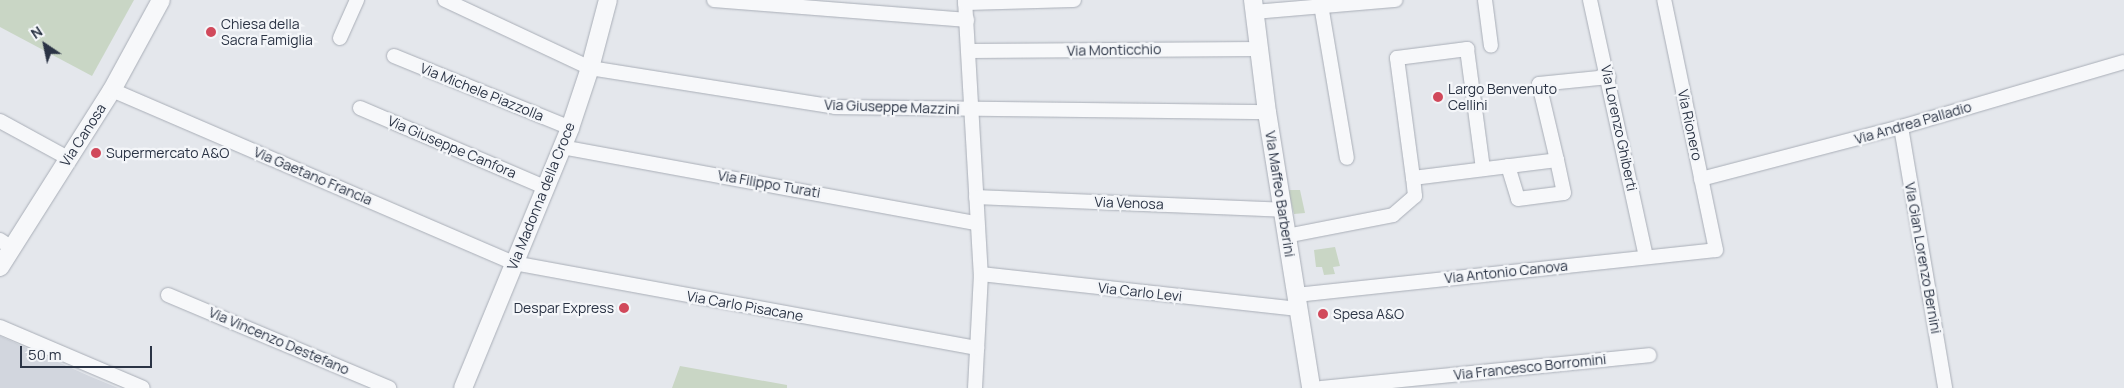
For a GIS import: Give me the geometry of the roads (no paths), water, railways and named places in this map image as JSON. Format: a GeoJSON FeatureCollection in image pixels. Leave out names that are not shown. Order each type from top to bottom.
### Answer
{"type":"FeatureCollection","features":[{"type":"Feature","properties":{"kind":"street","name":"Via Canosa"},"geometry":{"type":"LineString","coordinates":[[0,267],[6,244],[68,158],[112,90],[161,0]]}},
{"type":"Feature","properties":{"kind":"street"},"geometry":{"type":"LineString","coordinates":[[340,38],[357,0]]}},
{"type":"Feature","properties":{"kind":"street","name":"Via Giuseppe Mazzini"},"geometry":{"type":"LineString","coordinates":[[445,0],[590,68],[835,107],[1267,112]]}},
{"type":"Feature","properties":{"kind":"street","name":"Via Madonna della Croce"},"geometry":{"type":"LineString","coordinates":[[463,388],[544,187],[570,128],[590,68],[608,0]]}},
{"type":"Feature","properties":{"kind":"street"},"geometry":{"type":"LineString","coordinates":[[714,0],[967,20]]}},
{"type":"Feature","properties":{"kind":"street"},"geometry":{"type":"LineString","coordinates":[[975,388],[981,274],[965,2],[1074,0]]}},
{"type":"Feature","properties":{"kind":"street"},"geometry":{"type":"LineString","coordinates":[[1254,6],[1321,5],[1395,0]]}},
{"type":"Feature","properties":{"kind":"street"},"geometry":{"type":"LineString","coordinates":[[1485,0],[1491,46]]}},
{"type":"Feature","properties":{"kind":"street","name":"Via Lorenzo Ghiberti"},"geometry":{"type":"LineString","coordinates":[[1590,0],[1609,77],[1646,257]]}},
{"type":"Feature","properties":{"kind":"street","name":"Via Rionero"},"geometry":{"type":"LineString","coordinates":[[1664,0],[1716,250]]}},
{"type":"Feature","properties":{"kind":"street"},"geometry":{"type":"LineString","coordinates":[[1321,5],[1346,158]]}},
{"type":"Feature","properties":{"kind":"street","name":"Via Maffeo Barberini"},"geometry":{"type":"LineString","coordinates":[[1254,6],[1267,112],[1311,388]]}},
{"type":"Feature","properties":{"kind":"street","name":"Via Monticchio"},"geometry":{"type":"LineString","coordinates":[[969,51],[1260,49]]}},
{"type":"Feature","properties":{"kind":"street"},"geometry":{"type":"LineString","coordinates":[[1286,236],[1393,215],[1415,196],[1398,58],[1467,49],[1483,169]]}},
{"type":"Feature","properties":{"kind":"street","name":"Via Michele Piazzolla"},"geometry":{"type":"LineString","coordinates":[[394,56],[570,128]]}},
{"type":"Feature","properties":{"kind":"street","name":"Via Andrea Palladio"},"geometry":{"type":"LineString","coordinates":[[1701,179],[1901,127],[2124,62]]}},
{"type":"Feature","properties":{"kind":"street"},"geometry":{"type":"LineString","coordinates":[[1508,166],[1518,199],[1564,193],[1540,84],[1609,77]]}},
{"type":"Feature","properties":{"kind":"street","name":"Via Gaetano Francia"},"geometry":{"type":"LineString","coordinates":[[112,90],[513,263]]}},
{"type":"Feature","properties":{"kind":"street","name":"Via Giuseppe Canfora"},"geometry":{"type":"LineString","coordinates":[[360,108],[544,187]]}},
{"type":"Feature","properties":{"kind":"street"},"geometry":{"type":"LineString","coordinates":[[0,121],[68,158]]}},
{"type":"Feature","properties":{"kind":"street","name":"Via Gian Lorenzo Bernini"},"geometry":{"type":"LineString","coordinates":[[1901,127],[1945,388]]}},
{"type":"Feature","properties":{"kind":"street","name":"Via Filippo Turati"},"geometry":{"type":"LineString","coordinates":[[561,147],[977,223]]}},
{"type":"Feature","properties":{"kind":"street"},"geometry":{"type":"LineString","coordinates":[[1413,178],[1557,160]]}},
{"type":"Feature","properties":{"kind":"street","name":"Via Venosa"},"geometry":{"type":"LineString","coordinates":[[976,196],[1282,210]]}},
{"type":"Feature","properties":{"kind":"street","name":"Via Antonio Canova"},"geometry":{"type":"LineString","coordinates":[[1297,302],[1646,257],[1716,250]]}},
{"type":"Feature","properties":{"kind":"street","name":"Via Carlo Pisacane"},"geometry":{"type":"LineString","coordinates":[[513,263],[978,348]]}},
{"type":"Feature","properties":{"kind":"street","name":"Via Carlo Levi"},"geometry":{"type":"LineString","coordinates":[[981,274],[1297,302]]}},
{"type":"Feature","properties":{"kind":"street","name":"Via Vincenzo Destefano"},"geometry":{"type":"LineString","coordinates":[[168,295],[389,388]]}},
{"type":"Feature","properties":{"kind":"street"},"geometry":{"type":"LineString","coordinates":[[0,327],[143,388]]}},
{"type":"Feature","properties":{"kind":"street","name":"Via Francesco Borromini"},"geometry":{"type":"LineString","coordinates":[[1321,388],[1649,355]]}},
{"type":"Feature","properties":{"kind":"place","name":"Chiesa della Sacra Famiglia"},"geometry":{"type":"Point","coordinates":[211,32]}},
{"type":"Feature","properties":{"kind":"place","name":"Largo Benvenuto Cellini"},"geometry":{"type":"Point","coordinates":[1438,97]}},
{"type":"Feature","properties":{"kind":"place","name":"Supermercato A&O"},"geometry":{"type":"Point","coordinates":[96,153]}},
{"type":"Feature","properties":{"kind":"place","name":"Despar Express"},"geometry":{"type":"Point","coordinates":[624,308]}},
{"type":"Feature","properties":{"kind":"place","name":"Spesa A&O"},"geometry":{"type":"Point","coordinates":[1323,314]}}]}
